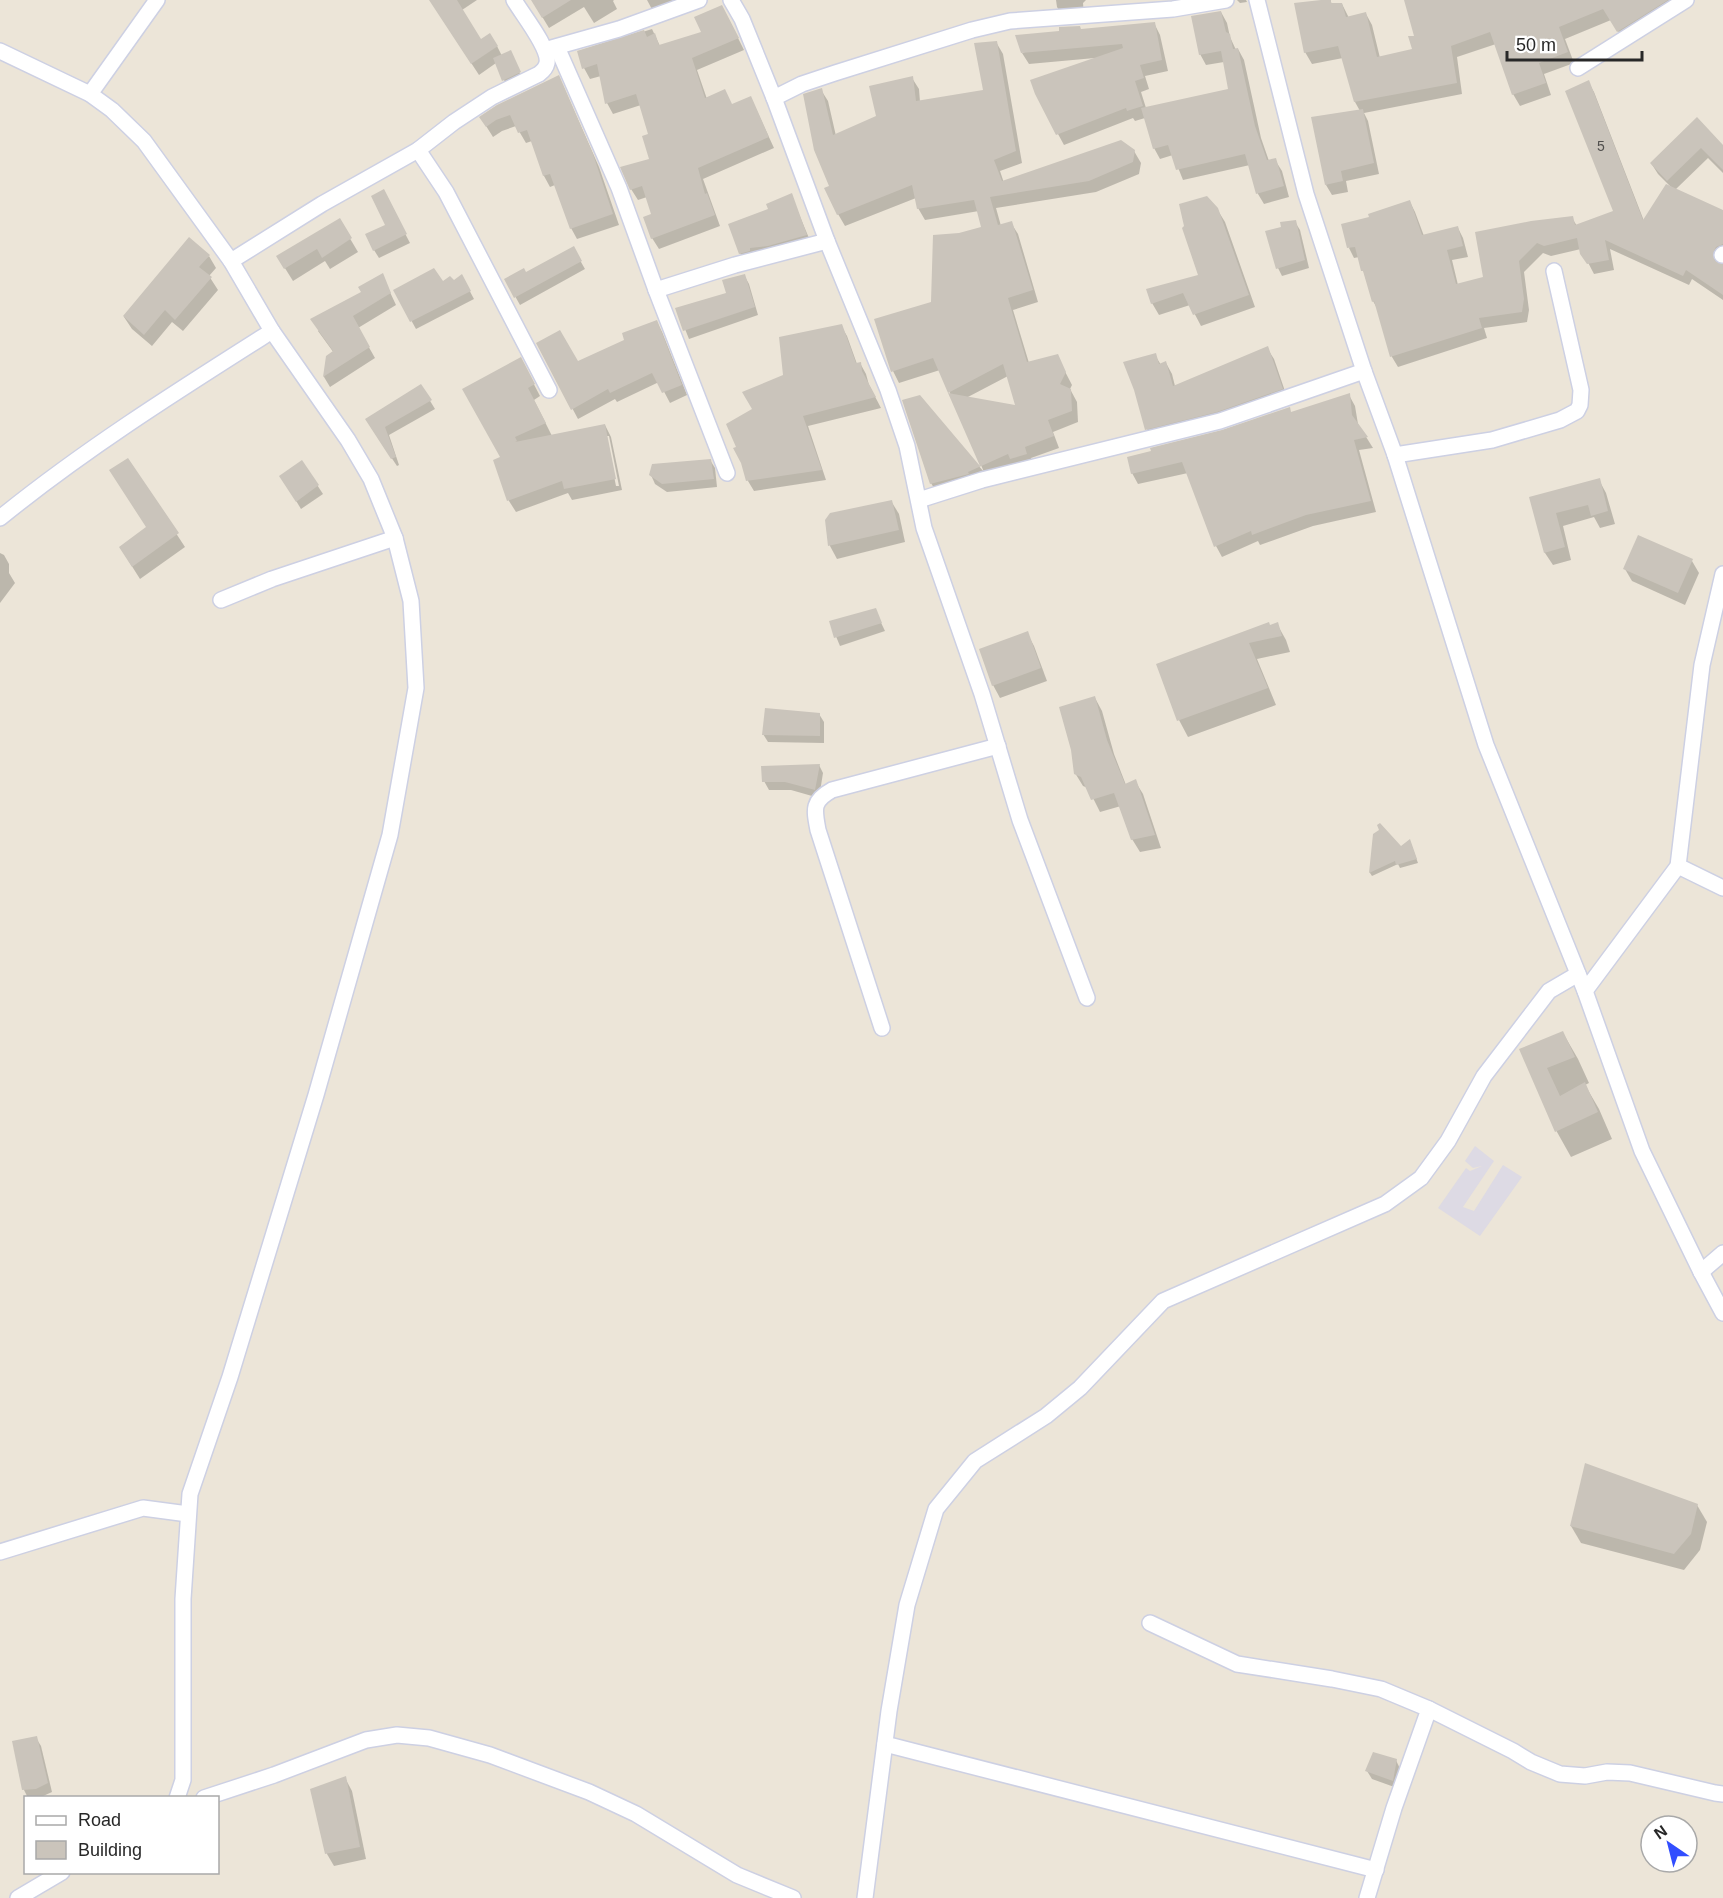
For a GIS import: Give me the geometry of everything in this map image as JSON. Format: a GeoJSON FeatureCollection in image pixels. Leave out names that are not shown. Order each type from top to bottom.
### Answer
{"type":"FeatureCollection","features":[{"type":"Feature","properties":{"kind":"street"},"geometry":{"type":"LineString","coordinates":[[90,94],[157,0]]}},
{"type":"Feature","properties":{"kind":"street"},"geometry":{"type":"LineString","coordinates":[[514,0],[551,48],[618,188],[727,473]]}},
{"type":"Feature","properties":{"kind":"street"},"geometry":{"type":"LineString","coordinates":[[551,48],[619,29],[699,0]]}},
{"type":"Feature","properties":{"kind":"street"},"geometry":{"type":"LineString","coordinates":[[731,0],[742,19],[774,98],[827,241],[888,390],[907,446],[924,528],[982,694],[1020,820],[1087,998]]}},
{"type":"Feature","properties":{"kind":"street"},"geometry":{"type":"LineString","coordinates":[[774,98],[802,84],[835,73],[972,30],[1010,21],[1173,9],[1226,0]]}},
{"type":"Feature","properties":{"kind":"street"},"geometry":{"type":"LineString","coordinates":[[1257,0],[1306,194],[1364,371],[1395,455],[1486,745],[1585,991],[1642,1151],[1723,1313]]}},
{"type":"Feature","properties":{"kind":"street"},"geometry":{"type":"LineString","coordinates":[[1578,68],[1686,0]]}},
{"type":"Feature","properties":{"kind":"street"},"geometry":{"type":"LineString","coordinates":[[231,261],[322,204],[418,150],[454,122],[492,97],[539,74],[545,68],[551,48]]}},
{"type":"Feature","properties":{"kind":"street"},"geometry":{"type":"LineString","coordinates":[[0,51],[90,94],[112,110],[144,141],[231,261],[272,331],[348,440],[371,479],[395,538],[411,601],[416,688],[390,835],[316,1095],[230,1377],[190,1494],[183,1599],[183,1780],[177,1796]]}},
{"type":"Feature","properties":{"kind":"street"},"geometry":{"type":"LineString","coordinates":[[418,150],[446,192],[549,390]]}},
{"type":"Feature","properties":{"kind":"street"},"geometry":{"type":"LineString","coordinates":[[656,290],[735,265],[827,241]]}},
{"type":"Feature","properties":{"kind":"street"},"geometry":{"type":"LineString","coordinates":[[1395,455],[1492,440],[1560,420],[1577,411],[1580,405],[1581,390],[1554,271]]}},
{"type":"Feature","properties":{"kind":"street"},"geometry":{"type":"LineString","coordinates":[[0,518],[29,494],[163,401],[272,331]]}},
{"type":"Feature","properties":{"kind":"street"},"geometry":{"type":"LineString","coordinates":[[919,500],[982,480],[1220,421],[1364,371]]}},
{"type":"Feature","properties":{"kind":"street"},"geometry":{"type":"LineString","coordinates":[[221,600],[290,573],[395,538]]}},
{"type":"Feature","properties":{"kind":"street"},"geometry":{"type":"LineString","coordinates":[[1585,991],[1678,866],[1702,665],[1723,574]]}},
{"type":"Feature","properties":{"kind":"street"},"geometry":{"type":"LineString","coordinates":[[882,1028],[818,830],[814,809],[821,796],[832,790],[998,746]]}},
{"type":"Feature","properties":{"kind":"street"},"geometry":{"type":"LineString","coordinates":[[1678,866],[1723,888]]}},
{"type":"Feature","properties":{"kind":"street"},"geometry":{"type":"LineString","coordinates":[[865,1898],[885,1744],[907,1605],[936,1509],[975,1461],[1046,1416],[1080,1388],[1163,1301],[1385,1204],[1421,1178],[1448,1142],[1484,1076],[1549,992],[1578,974]]}},
{"type":"Feature","properties":{"kind":"street"},"geometry":{"type":"LineString","coordinates":[[1701,1272],[1723,1253]]}},
{"type":"Feature","properties":{"kind":"street"},"geometry":{"type":"LineString","coordinates":[[0,1552],[143,1508],[188,1514]]}},
{"type":"Feature","properties":{"kind":"street"},"geometry":{"type":"LineString","coordinates":[[1150,1623],[1237,1664],[1381,1689],[1429,1709],[1531,1762],[1560,1774],[1585,1776],[1607,1772],[1630,1773],[1723,1794]]}},
{"type":"Feature","properties":{"kind":"street"},"geometry":{"type":"LineString","coordinates":[[1367,1898],[1394,1808],[1429,1709]]}},
{"type":"Feature","properties":{"kind":"street"},"geometry":{"type":"LineString","coordinates":[[207,1796],[274,1775],[366,1740],[397,1735],[429,1738],[490,1755],[589,1792],[636,1814],[737,1875],[793,1898]]}},
{"type":"Feature","properties":{"kind":"street"},"geometry":{"type":"LineString","coordinates":[[885,1744],[1376,1870]]}},
{"type":"Feature","properties":{"kind":"street"},"geometry":{"type":"LineString","coordinates":[[18,1898],[59,1874]]}},
{"type":"Feature","properties":{"kind":"shaded area"},"geometry":{"type":"Polygon","coordinates":[[[1475,1146],[1494,1161],[1463,1207],[1474,1211],[1503,1165],[1522,1177],[1480,1236],[1438,1208],[1466,1168],[1470,1171],[1482,1166],[1473,1168],[1465,1161],[1475,1146]]]}},
{"type":"Feature","properties":{"kind":"building"},"geometry":{"type":"Polygon","coordinates":[[[429,0],[457,0],[481,39],[490,33],[498,46],[471,64],[429,0]]]}},
{"type":"Feature","properties":{"kind":"building"},"geometry":{"type":"Polygon","coordinates":[[[531,0],[571,0],[542,18],[531,0]]]}},
{"type":"Feature","properties":{"kind":"building"},"geometry":{"type":"Polygon","coordinates":[[[1321,0],[1342,3],[1346,17],[1366,12],[1377,57],[1412,49],[1408,36],[1414,36],[1404,0],[1668,0],[1617,32],[1603,9],[1559,27],[1568,52],[1539,63],[1546,83],[1512,95],[1490,32],[1451,46],[1457,83],[1354,102],[1338,46],[1304,53],[1294,3],[1321,0]]]}},
{"type":"Feature","properties":{"kind":"building"},"geometry":{"type":"Polygon","coordinates":[[[722,5],[739,38],[692,58],[705,98],[725,89],[732,104],[751,96],[769,137],[698,168],[705,194],[707,193],[715,215],[651,239],[643,217],[651,214],[642,186],[630,190],[620,167],[649,159],[642,136],[648,134],[636,94],[605,104],[597,64],[582,69],[577,51],[644,30],[647,37],[655,33],[659,45],[701,32],[694,17],[722,5]]]}},
{"type":"Feature","properties":{"kind":"building"},"geometry":{"type":"Polygon","coordinates":[[[1221,11],[1233,49],[1238,48],[1255,126],[1267,160],[1276,158],[1284,186],[1256,194],[1245,154],[1176,170],[1168,145],[1153,149],[1141,108],[1228,89],[1221,51],[1199,55],[1191,16],[1221,11]]]}},
{"type":"Feature","properties":{"kind":"building"},"geometry":{"type":"Polygon","coordinates":[[[1155,22],[1162,60],[1140,65],[1144,78],[1135,81],[1143,106],[1127,111],[1126,108],[1056,135],[1030,80],[1123,48],[1122,44],[1021,53],[1015,35],[1059,31],[1059,27],[1080,26],[1081,29],[1155,22]]]}},
{"type":"Feature","properties":{"kind":"building"},"geometry":{"type":"Polygon","coordinates":[[[997,41],[1016,151],[994,160],[1002,181],[1121,140],[1135,150],[1133,162],[1089,181],[990,197],[998,225],[1012,221],[1033,290],[1008,298],[1027,362],[1058,354],[1066,372],[1060,384],[1071,389],[1072,411],[1048,420],[1054,436],[1025,447],[1027,454],[1010,459],[1008,454],[968,472],[969,474],[930,484],[902,400],[920,395],[980,466],[948,393],[933,358],[891,372],[874,319],[931,302],[933,235],[959,233],[981,227],[974,200],[917,209],[912,185],[837,215],[824,188],[829,186],[814,150],[803,94],[822,88],[833,135],[876,116],[869,86],[913,76],[916,101],[983,90],[974,43],[997,41]],[[1003,364],[948,393],[1015,405],[1003,364]]]}},
{"type":"Feature","properties":{"kind":"building"},"geometry":{"type":"Polygon","coordinates":[[[511,50],[521,72],[502,81],[493,58],[511,50]]]}},
{"type":"Feature","properties":{"kind":"building"},"geometry":{"type":"Polygon","coordinates":[[[559,75],[593,154],[613,214],[570,229],[550,174],[543,176],[527,130],[518,133],[510,115],[486,127],[479,117],[497,105],[559,75]]]}},
{"type":"Feature","properties":{"kind":"building"},"geometry":{"type":"Polygon","coordinates":[[[1589,80],[1643,220],[1666,184],[1723,210],[1723,244],[1716,247],[1713,253],[1715,261],[1723,264],[1723,295],[1686,270],[1683,276],[1605,240],[1609,260],[1587,264],[1580,254],[1577,238],[1544,246],[1537,243],[1519,261],[1524,299],[1522,312],[1479,318],[1482,328],[1390,357],[1355,247],[1347,248],[1341,224],[1369,217],[1368,214],[1410,200],[1422,235],[1458,226],[1463,246],[1447,250],[1456,284],[1483,277],[1475,232],[1531,221],[1573,216],[1575,225],[1613,211],[1565,91],[1589,80]]]}},
{"type":"Feature","properties":{"kind":"building"},"geometry":{"type":"Polygon","coordinates":[[[1363,109],[1374,163],[1341,171],[1343,181],[1325,185],[1311,117],[1363,109]]]}},
{"type":"Feature","properties":{"kind":"building"},"geometry":{"type":"Polygon","coordinates":[[[1697,117],[1723,145],[1723,170],[1701,148],[1667,181],[1650,163],[1697,117]]]}},
{"type":"Feature","properties":{"kind":"building"},"geometry":{"type":"Polygon","coordinates":[[[384,189],[407,234],[373,251],[365,234],[385,225],[371,196],[384,189]]]}},
{"type":"Feature","properties":{"kind":"building"},"geometry":{"type":"Polygon","coordinates":[[[792,193],[807,235],[768,246],[750,248],[750,251],[739,254],[728,224],[768,209],[766,204],[792,193]]]}},
{"type":"Feature","properties":{"kind":"building"},"geometry":{"type":"Polygon","coordinates":[[[1207,196],[1218,208],[1249,295],[1193,315],[1183,293],[1151,304],[1146,289],[1198,275],[1182,228],[1184,226],[1179,204],[1207,196]]]}},
{"type":"Feature","properties":{"kind":"building"},"geometry":{"type":"Polygon","coordinates":[[[340,218],[352,238],[322,258],[317,249],[284,269],[276,256],[340,218]]]}},
{"type":"Feature","properties":{"kind":"building"},"geometry":{"type":"Polygon","coordinates":[[[1296,220],[1305,260],[1276,269],[1265,231],[1281,227],[1280,222],[1296,220]]]}},
{"type":"Feature","properties":{"kind":"building"},"geometry":{"type":"Polygon","coordinates":[[[189,237],[210,255],[199,267],[212,277],[175,320],[165,310],[144,335],[123,316],[189,237]]]}},
{"type":"Feature","properties":{"kind":"building"},"geometry":{"type":"Polygon","coordinates":[[[574,246],[582,261],[514,298],[504,279],[524,268],[526,272],[574,246]]]}},
{"type":"Feature","properties":{"kind":"building"},"geometry":{"type":"Polygon","coordinates":[[[434,268],[443,281],[450,276],[454,280],[462,274],[471,291],[410,322],[393,290],[434,268]]]}},
{"type":"Feature","properties":{"kind":"building"},"geometry":{"type":"Polygon","coordinates":[[[383,273],[391,293],[353,316],[370,347],[323,377],[326,356],[333,351],[310,319],[361,292],[358,287],[383,273]]]}},
{"type":"Feature","properties":{"kind":"building"},"geometry":{"type":"Polygon","coordinates":[[[745,274],[755,307],[683,331],[675,308],[726,293],[722,280],[745,274]]]}},
{"type":"Feature","properties":{"kind":"building"},"geometry":{"type":"Polygon","coordinates":[[[657,320],[682,385],[662,393],[652,373],[610,393],[608,389],[571,410],[536,343],[560,330],[578,361],[624,340],[622,333],[657,320]]]}},
{"type":"Feature","properties":{"kind":"building"},"geometry":{"type":"Polygon","coordinates":[[[842,324],[856,363],[861,362],[862,371],[876,397],[803,416],[822,470],[746,481],[741,463],[733,448],[736,447],[726,424],[752,409],[742,392],[783,375],[779,337],[842,324]]]}},
{"type":"Feature","properties":{"kind":"building"},"geometry":{"type":"Polygon","coordinates":[[[1268,346],[1283,389],[1217,412],[1145,430],[1134,390],[1123,362],[1156,353],[1159,364],[1166,361],[1173,386],[1268,346]]]}},
{"type":"Feature","properties":{"kind":"building"},"geometry":{"type":"Polygon","coordinates":[[[521,357],[535,384],[528,388],[546,423],[515,437],[517,441],[515,442],[605,424],[616,479],[564,489],[562,481],[507,501],[493,460],[500,457],[462,389],[521,357]]]}},
{"type":"Feature","properties":{"kind":"building"},"geometry":{"type":"Polygon","coordinates":[[[421,384],[432,400],[385,427],[396,457],[391,459],[365,419],[421,384]]]}},
{"type":"Feature","properties":{"kind":"building"},"geometry":{"type":"Polygon","coordinates":[[[1350,393],[1352,415],[1368,437],[1354,440],[1371,501],[1306,515],[1252,535],[1251,531],[1214,547],[1182,462],[1131,474],[1127,457],[1151,451],[1150,448],[1222,430],[1290,407],[1291,412],[1350,393]]]}},
{"type":"Feature","properties":{"kind":"building"},"geometry":{"type":"Polygon","coordinates":[[[128,458],[179,533],[132,567],[119,547],[146,527],[109,470],[128,458]]]}},
{"type":"Feature","properties":{"kind":"building"},"geometry":{"type":"Polygon","coordinates":[[[711,459],[714,479],[662,484],[649,475],[652,464],[711,459]]]}},
{"type":"Feature","properties":{"kind":"building"},"geometry":{"type":"Polygon","coordinates":[[[302,460],[319,485],[296,502],[279,476],[302,460]]]}},
{"type":"Feature","properties":{"kind":"building"},"geometry":{"type":"Polygon","coordinates":[[[1600,478],[1608,511],[1591,516],[1588,505],[1556,513],[1565,547],[1544,553],[1529,497],[1600,478]]]}},
{"type":"Feature","properties":{"kind":"building"},"geometry":{"type":"Polygon","coordinates":[[[892,500],[899,530],[828,546],[825,520],[830,513],[892,500]]]}},
{"type":"Feature","properties":{"kind":"building"},"geometry":{"type":"Polygon","coordinates":[[[1638,535],[1693,559],[1678,593],[1623,569],[1638,535]]]}},
{"type":"Feature","properties":{"kind":"building"},"geometry":{"type":"Polygon","coordinates":[[[876,608],[882,623],[834,638],[829,621],[876,608]]]}},
{"type":"Feature","properties":{"kind":"building"},"geometry":{"type":"Polygon","coordinates":[[[1269,622],[1270,625],[1278,622],[1282,636],[1249,643],[1268,688],[1177,721],[1156,664],[1269,622]]]}},
{"type":"Feature","properties":{"kind":"building"},"geometry":{"type":"Polygon","coordinates":[[[1028,631],[1041,668],[992,686],[979,649],[1028,631]]]}},
{"type":"Feature","properties":{"kind":"building"},"geometry":{"type":"Polygon","coordinates":[[[1095,696],[1107,740],[1125,784],[1136,779],[1155,835],[1131,840],[1114,793],[1091,800],[1081,777],[1074,774],[1071,750],[1059,707],[1095,696]]]}},
{"type":"Feature","properties":{"kind":"building"},"geometry":{"type":"Polygon","coordinates":[[[765,708],[820,713],[820,736],[762,735],[765,708]]]}},
{"type":"Feature","properties":{"kind":"building"},"geometry":{"type":"Polygon","coordinates":[[[820,764],[815,790],[785,782],[762,782],[761,766],[820,764]]]}},
{"type":"Feature","properties":{"kind":"building"},"geometry":{"type":"Polygon","coordinates":[[[1380,823],[1401,846],[1410,839],[1417,859],[1396,865],[1395,861],[1369,873],[1373,834],[1379,830],[1377,825],[1380,823]]]}},
{"type":"Feature","properties":{"kind":"building"},"geometry":{"type":"Polygon","coordinates":[[[1563,1031],[1575,1057],[1547,1068],[1560,1096],[1585,1082],[1598,1112],[1555,1132],[1519,1049],[1563,1031]]]}},
{"type":"Feature","properties":{"kind":"building"},"geometry":{"type":"Polygon","coordinates":[[[1585,1463],[1698,1504],[1691,1534],[1674,1554],[1570,1526],[1585,1463]]]}},
{"type":"Feature","properties":{"kind":"building"},"geometry":{"type":"Polygon","coordinates":[[[37,1736],[48,1783],[36,1789],[22,1790],[12,1741],[37,1736]]]}},
{"type":"Feature","properties":{"kind":"building"},"geometry":{"type":"Polygon","coordinates":[[[1373,1752],[1397,1759],[1393,1781],[1365,1771],[1373,1752]]]}},
{"type":"Feature","properties":{"kind":"building"},"geometry":{"type":"Polygon","coordinates":[[[346,1776],[360,1847],[325,1854],[310,1789],[346,1776]]]}}]}
